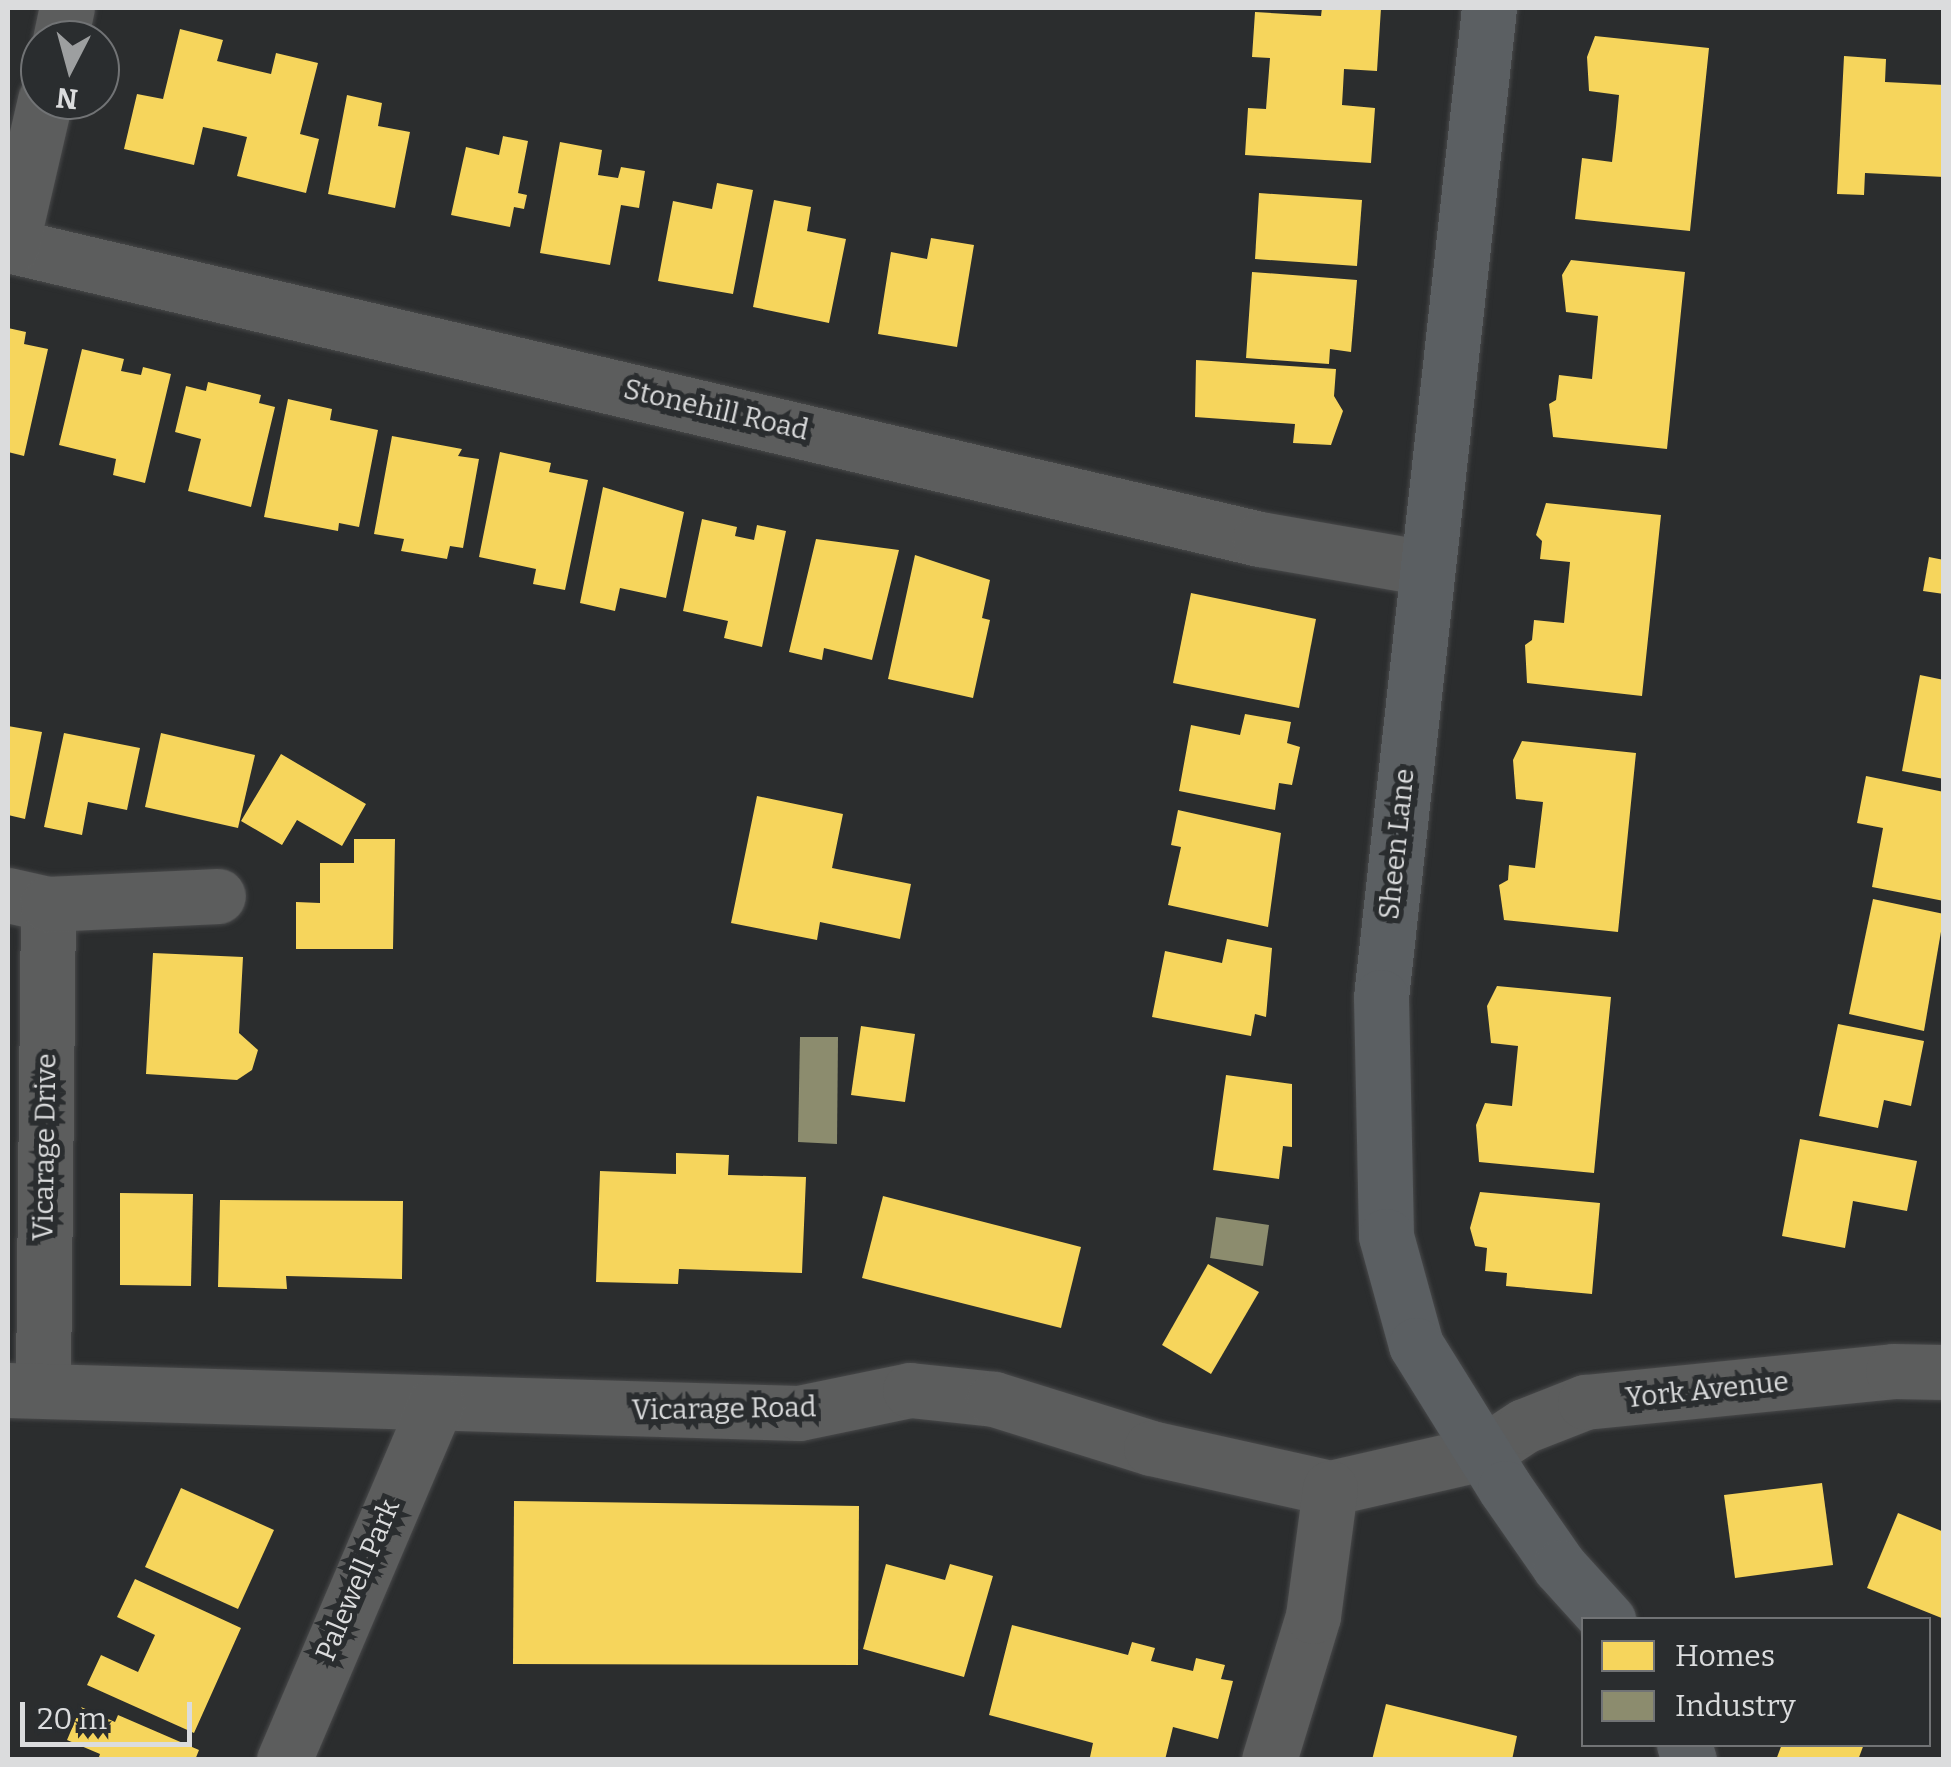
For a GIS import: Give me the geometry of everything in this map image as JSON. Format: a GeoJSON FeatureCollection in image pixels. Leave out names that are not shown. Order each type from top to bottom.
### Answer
{"type":"FeatureCollection","features":[{"type":"Feature","properties":{"kind":"main road","name":"Sheen Lane"},"geometry":{"type":"LineString","coordinates":[[1489,8],[1381,997],[1386,1236],[1416,1345],[1482,1453],[1560,1567],[1605,1617]]}},
{"type":"Feature","properties":{"kind":"street"},"geometry":{"type":"LineString","coordinates":[[9,245],[40,120]]}},
{"type":"Feature","properties":{"kind":"street","name":"Stonehill Road"},"geometry":{"type":"LineString","coordinates":[[9,245],[1260,540],[1426,568]]}},
{"type":"Feature","properties":{"kind":"street","name":"Vicarage Drive"},"geometry":{"type":"LineString","coordinates":[[25,1390],[28,899],[218,896]]}},
{"type":"Feature","properties":{"kind":"street","name":"York Avenue"},"geometry":{"type":"LineString","coordinates":[[1482,1453],[1524,1426],[1584,1402],[1893,1370],[1944,1372]]}},
{"type":"Feature","properties":{"kind":"street","name":"Vicarage Road"},"geometry":{"type":"LineString","coordinates":[[25,1390],[799,1413],[910,1390],[994,1399],[1151,1448],[1330,1488],[1482,1453]]}},
{"type":"Feature","properties":{"kind":"street","name":"Palewell Park"},"geometry":{"type":"LineString","coordinates":[[284,1760],[436,1403]]}},
{"type":"Feature","properties":{"kind":"street"},"geometry":{"type":"LineString","coordinates":[[1269,1760],[1312,1616],[1330,1488]]}},
{"type":"Feature","properties":{"kind":"building: Homes"},"geometry":{"type":"Polygon","coordinates":[[[1322,8],[1381,8],[1377,71],[1344,69],[1342,105],[1375,108],[1371,163],[1245,155],[1248,108],[1266,109],[1270,58],[1252,57],[1255,12],[1321,16],[1322,8]]]}},
{"type":"Feature","properties":{"kind":"building: Homes"},"geometry":{"type":"Polygon","coordinates":[[[180,29],[223,40],[217,61],[271,74],[276,53],[318,63],[300,134],[319,139],[306,193],[237,176],[247,137],[203,127],[194,165],[124,149],[137,94],[163,99],[180,29]]]}},
{"type":"Feature","properties":{"kind":"building: Homes"},"geometry":{"type":"Polygon","coordinates":[[[1595,36],[1709,48],[1690,231],[1575,219],[1582,158],[1612,162],[1616,127],[1619,95],[1589,91],[1587,57],[1595,36]]]}},
{"type":"Feature","properties":{"kind":"building: Homes"},"geometry":{"type":"Polygon","coordinates":[[[1844,56],[1886,59],[1885,82],[1944,85],[1944,177],[1865,173],[1864,195],[1837,194],[1844,56]]]}},
{"type":"Feature","properties":{"kind":"building: Homes"},"geometry":{"type":"Polygon","coordinates":[[[347,95],[382,103],[378,126],[410,132],[395,208],[328,194],[347,95]]]}},
{"type":"Feature","properties":{"kind":"building: Homes"},"geometry":{"type":"Polygon","coordinates":[[[503,136],[528,141],[518,193],[527,195],[524,209],[514,207],[510,227],[451,215],[466,147],[499,155],[503,136]]]}},
{"type":"Feature","properties":{"kind":"building: Homes"},"geometry":{"type":"Polygon","coordinates":[[[560,142],[602,150],[598,175],[618,178],[621,167],[645,171],[639,208],[621,205],[610,265],[540,253],[560,142]]]}},
{"type":"Feature","properties":{"kind":"building: Homes"},"geometry":{"type":"Polygon","coordinates":[[[717,183],[753,190],[733,294],[658,281],[673,201],[712,209],[717,183]]]}},
{"type":"Feature","properties":{"kind":"building: Homes"},"geometry":{"type":"Polygon","coordinates":[[[1259,193],[1362,200],[1357,266],[1255,259],[1259,193]]]}},
{"type":"Feature","properties":{"kind":"building: Homes"},"geometry":{"type":"Polygon","coordinates":[[[774,200],[811,207],[807,231],[846,239],[829,323],[753,307],[774,200]]]}},
{"type":"Feature","properties":{"kind":"building: Homes"},"geometry":{"type":"Polygon","coordinates":[[[931,238],[974,245],[957,347],[878,334],[891,252],[927,259],[931,238]]]}},
{"type":"Feature","properties":{"kind":"building: Homes"},"geometry":{"type":"Polygon","coordinates":[[[1571,260],[1685,272],[1667,449],[1553,437],[1549,404],[1556,400],[1559,375],[1592,379],[1598,316],[1566,312],[1562,275],[1571,260]]]}},
{"type":"Feature","properties":{"kind":"building: Homes"},"geometry":{"type":"Polygon","coordinates":[[[1252,272],[1357,280],[1351,352],[1330,349],[1329,364],[1246,358],[1252,272]]]}},
{"type":"Feature","properties":{"kind":"building: Homes"},"geometry":{"type":"Polygon","coordinates":[[[8,328],[26,332],[24,344],[48,349],[24,456],[8,452],[8,328]]]}},
{"type":"Feature","properties":{"kind":"building: Homes"},"geometry":{"type":"Polygon","coordinates":[[[82,349],[124,359],[121,371],[141,375],[143,367],[171,374],[145,483],[113,475],[116,459],[59,445],[82,349]]]}},
{"type":"Feature","properties":{"kind":"building: Homes"},"geometry":{"type":"Polygon","coordinates":[[[1196,360],[1336,369],[1334,396],[1343,411],[1331,445],[1293,443],[1295,424],[1195,417],[1196,360]]]}},
{"type":"Feature","properties":{"kind":"building: Homes"},"geometry":{"type":"Polygon","coordinates":[[[208,382],[261,395],[259,403],[275,407],[251,507],[188,491],[201,439],[175,432],[186,386],[206,391],[208,382]]]}},
{"type":"Feature","properties":{"kind":"building: Homes"},"geometry":{"type":"Polygon","coordinates":[[[288,399],[332,409],[330,420],[378,430],[359,527],[339,523],[338,531],[264,517],[288,399]]]}},
{"type":"Feature","properties":{"kind":"building: Homes"},"geometry":{"type":"Polygon","coordinates":[[[392,436],[462,449],[458,456],[479,459],[463,548],[450,546],[447,559],[401,551],[404,539],[374,534],[392,436]]]}},
{"type":"Feature","properties":{"kind":"building: Homes"},"geometry":{"type":"Polygon","coordinates":[[[500,452],[551,463],[549,472],[588,480],[565,590],[533,584],[536,569],[479,557],[500,452]]]}},
{"type":"Feature","properties":{"kind":"building: Homes"},"geometry":{"type":"Polygon","coordinates":[[[603,487],[684,512],[666,598],[620,588],[615,611],[580,603],[603,487]]]}},
{"type":"Feature","properties":{"kind":"building: Homes"},"geometry":{"type":"Polygon","coordinates":[[[1546,503],[1661,515],[1642,696],[1527,683],[1525,645],[1532,640],[1534,620],[1564,623],[1570,562],[1540,559],[1542,541],[1536,535],[1546,503]]]}},
{"type":"Feature","properties":{"kind":"building: Homes"},"geometry":{"type":"Polygon","coordinates":[[[702,519],[737,527],[735,536],[754,540],[757,525],[786,531],[762,647],[724,638],[728,621],[683,611],[702,519]]]}},
{"type":"Feature","properties":{"kind":"building: Homes"},"geometry":{"type":"Polygon","coordinates":[[[816,539],[899,550],[872,660],[824,648],[822,660],[789,652],[816,539]]]}},
{"type":"Feature","properties":{"kind":"building: Homes"},"geometry":{"type":"Polygon","coordinates":[[[915,555],[990,580],[982,618],[990,620],[973,698],[888,679],[915,555]]]}},
{"type":"Feature","properties":{"kind":"building: Homes"},"geometry":{"type":"Polygon","coordinates":[[[1929,557],[1944,560],[1944,594],[1923,591],[1929,557]]]}},
{"type":"Feature","properties":{"kind":"building: Homes"},"geometry":{"type":"Polygon","coordinates":[[[1191,593],[1316,619],[1299,708],[1173,683],[1191,593]]]}},
{"type":"Feature","properties":{"kind":"building: Homes"},"geometry":{"type":"Polygon","coordinates":[[[1920,675],[1944,680],[1944,779],[1902,771],[1920,675]]]}},
{"type":"Feature","properties":{"kind":"building: Homes"},"geometry":{"type":"Polygon","coordinates":[[[1245,714],[1291,722],[1287,743],[1300,747],[1292,785],[1279,783],[1275,810],[1179,791],[1191,725],[1240,735],[1245,714]]]}},
{"type":"Feature","properties":{"kind":"building: Homes"},"geometry":{"type":"Polygon","coordinates":[[[8,726],[42,732],[25,819],[8,815],[8,726]]]}},
{"type":"Feature","properties":{"kind":"building: Homes"},"geometry":{"type":"Polygon","coordinates":[[[64,733],[140,748],[127,810],[88,802],[82,835],[44,827],[64,733]]]}},
{"type":"Feature","properties":{"kind":"building: Homes"},"geometry":{"type":"Polygon","coordinates":[[[161,733],[255,755],[238,828],[145,807],[161,733]]]}},
{"type":"Feature","properties":{"kind":"building: Homes"},"geometry":{"type":"Polygon","coordinates":[[[1522,741],[1636,753],[1618,932],[1504,920],[1499,885],[1508,880],[1509,865],[1535,868],[1543,802],[1516,799],[1513,760],[1522,741]]]}},
{"type":"Feature","properties":{"kind":"building: Homes"},"geometry":{"type":"Polygon","coordinates":[[[281,754],[366,804],[342,846],[297,820],[282,845],[241,821],[281,754]]]}},
{"type":"Feature","properties":{"kind":"building: Homes"},"geometry":{"type":"Polygon","coordinates":[[[1866,776],[1944,792],[1944,901],[1872,887],[1883,828],[1857,823],[1866,776]]]}},
{"type":"Feature","properties":{"kind":"building: Homes"},"geometry":{"type":"Polygon","coordinates":[[[757,796],[843,814],[832,868],[911,884],[900,939],[820,922],[817,940],[731,923],[757,796]]]}},
{"type":"Feature","properties":{"kind":"building: Homes"},"geometry":{"type":"Polygon","coordinates":[[[1178,810],[1281,833],[1268,927],[1168,905],[1181,847],[1171,845],[1178,810]]]}},
{"type":"Feature","properties":{"kind":"building: Homes"},"geometry":{"type":"Polygon","coordinates":[[[354,839],[395,839],[393,949],[296,949],[296,902],[320,903],[320,863],[354,863],[354,839]]]}},
{"type":"Feature","properties":{"kind":"building: Homes"},"geometry":{"type":"Polygon","coordinates":[[[1873,899],[1944,914],[1924,1031],[1849,1014],[1873,899]]]}},
{"type":"Feature","properties":{"kind":"building: Homes"},"geometry":{"type":"Polygon","coordinates":[[[1227,939],[1272,948],[1266,1017],[1255,1014],[1251,1036],[1152,1017],[1165,951],[1222,963],[1227,939]]]}},
{"type":"Feature","properties":{"kind":"building: Homes"},"geometry":{"type":"Polygon","coordinates":[[[153,953],[243,957],[239,1033],[258,1050],[252,1070],[237,1080],[146,1074],[153,953]]]}},
{"type":"Feature","properties":{"kind":"building: Homes"},"geometry":{"type":"Polygon","coordinates":[[[1497,986],[1611,997],[1594,1173],[1479,1162],[1476,1125],[1485,1103],[1512,1106],[1518,1046],[1491,1043],[1487,1006],[1497,986]]]}},
{"type":"Feature","properties":{"kind":"building: Homes"},"geometry":{"type":"Polygon","coordinates":[[[1838,1024],[1924,1041],[1911,1106],[1884,1100],[1878,1128],[1819,1116],[1838,1024]]]}},
{"type":"Feature","properties":{"kind":"building: Homes"},"geometry":{"type":"Polygon","coordinates":[[[861,1026],[915,1034],[905,1102],[851,1095],[861,1026]]]}},
{"type":"Feature","properties":{"kind":"building: Homes"},"geometry":{"type":"Polygon","coordinates":[[[1226,1075],[1292,1084],[1292,1147],[1283,1146],[1279,1179],[1213,1170],[1226,1075]]]}},
{"type":"Feature","properties":{"kind":"building: Homes"},"geometry":{"type":"Polygon","coordinates":[[[1800,1139],[1917,1161],[1907,1211],[1853,1201],[1845,1248],[1782,1236],[1800,1139]]]}},
{"type":"Feature","properties":{"kind":"building: Homes"},"geometry":{"type":"Polygon","coordinates":[[[676,1153],[729,1155],[728,1175],[806,1177],[802,1273],[679,1269],[678,1284],[596,1282],[600,1171],[676,1174],[676,1153]]]}},
{"type":"Feature","properties":{"kind":"building: Homes"},"geometry":{"type":"Polygon","coordinates":[[[1480,1192],[1600,1203],[1592,1294],[1506,1286],[1507,1273],[1485,1271],[1487,1248],[1475,1246],[1470,1228],[1480,1192]]]}},
{"type":"Feature","properties":{"kind":"building: Homes"},"geometry":{"type":"Polygon","coordinates":[[[120,1193],[193,1194],[191,1286],[120,1285],[120,1193]]]}},
{"type":"Feature","properties":{"kind":"building: Homes"},"geometry":{"type":"Polygon","coordinates":[[[883,1196],[1081,1247],[1061,1328],[862,1278],[883,1196]]]}},
{"type":"Feature","properties":{"kind":"building: Homes"},"geometry":{"type":"Polygon","coordinates":[[[220,1200],[403,1201],[402,1279],[286,1276],[287,1289],[218,1287],[220,1200]]]}},
{"type":"Feature","properties":{"kind":"building: Homes"},"geometry":{"type":"Polygon","coordinates":[[[1208,1264],[1259,1292],[1211,1374],[1162,1345],[1208,1264]]]}},
{"type":"Feature","properties":{"kind":"building: Homes"},"geometry":{"type":"Polygon","coordinates":[[[1822,1483],[1833,1565],[1735,1578],[1724,1495],[1822,1483]]]}},
{"type":"Feature","properties":{"kind":"building: Homes"},"geometry":{"type":"Polygon","coordinates":[[[181,1488],[274,1530],[238,1609],[145,1567],[181,1488]]]}},
{"type":"Feature","properties":{"kind":"building: Homes"},"geometry":{"type":"Polygon","coordinates":[[[514,1501],[859,1506],[858,1665],[513,1664],[514,1501]]]}},
{"type":"Feature","properties":{"kind":"building: Homes"},"geometry":{"type":"Polygon","coordinates":[[[1898,1513],[1944,1532],[1944,1619],[1867,1588],[1898,1513]]]}},
{"type":"Feature","properties":{"kind":"building: Homes"},"geometry":{"type":"Polygon","coordinates":[[[886,1564],[945,1580],[950,1564],[993,1576],[964,1677],[863,1649],[886,1564]]]}},
{"type":"Feature","properties":{"kind":"building: Homes"},"geometry":{"type":"Polygon","coordinates":[[[135,1579],[241,1628],[194,1733],[87,1685],[101,1655],[138,1672],[155,1635],[117,1617],[135,1579]]]}},
{"type":"Feature","properties":{"kind":"building: Homes"},"geometry":{"type":"Polygon","coordinates":[[[1012,1625],[1128,1655],[1132,1642],[1155,1648],[1151,1661],[1193,1671],[1196,1658],[1225,1665],[1221,1679],[1233,1681],[1218,1739],[1173,1727],[1165,1760],[1100,1760],[1090,1757],[1093,1743],[989,1715],[1012,1625]]]}},
{"type":"Feature","properties":{"kind":"building: Homes"},"geometry":{"type":"Polygon","coordinates":[[[1386,1704],[1517,1736],[1512,1760],[1372,1760],[1386,1704]]]}},
{"type":"Feature","properties":{"kind":"building: Homes"},"geometry":{"type":"Polygon","coordinates":[[[81,1707],[115,1722],[118,1715],[199,1750],[195,1760],[98,1760],[100,1754],[67,1740],[81,1707]]]}},
{"type":"Feature","properties":{"kind":"building: Homes"},"geometry":{"type":"Polygon","coordinates":[[[1781,1747],[1863,1747],[1858,1760],[1776,1760],[1781,1747]]]}},
{"type":"Feature","properties":{"kind":"building: Industry"},"geometry":{"type":"Polygon","coordinates":[[[800,1037],[838,1037],[837,1144],[798,1142],[800,1037]]]}},
{"type":"Feature","properties":{"kind":"building: Industry"},"geometry":{"type":"Polygon","coordinates":[[[1216,1217],[1269,1225],[1263,1266],[1210,1258],[1216,1217]]]}}]}
